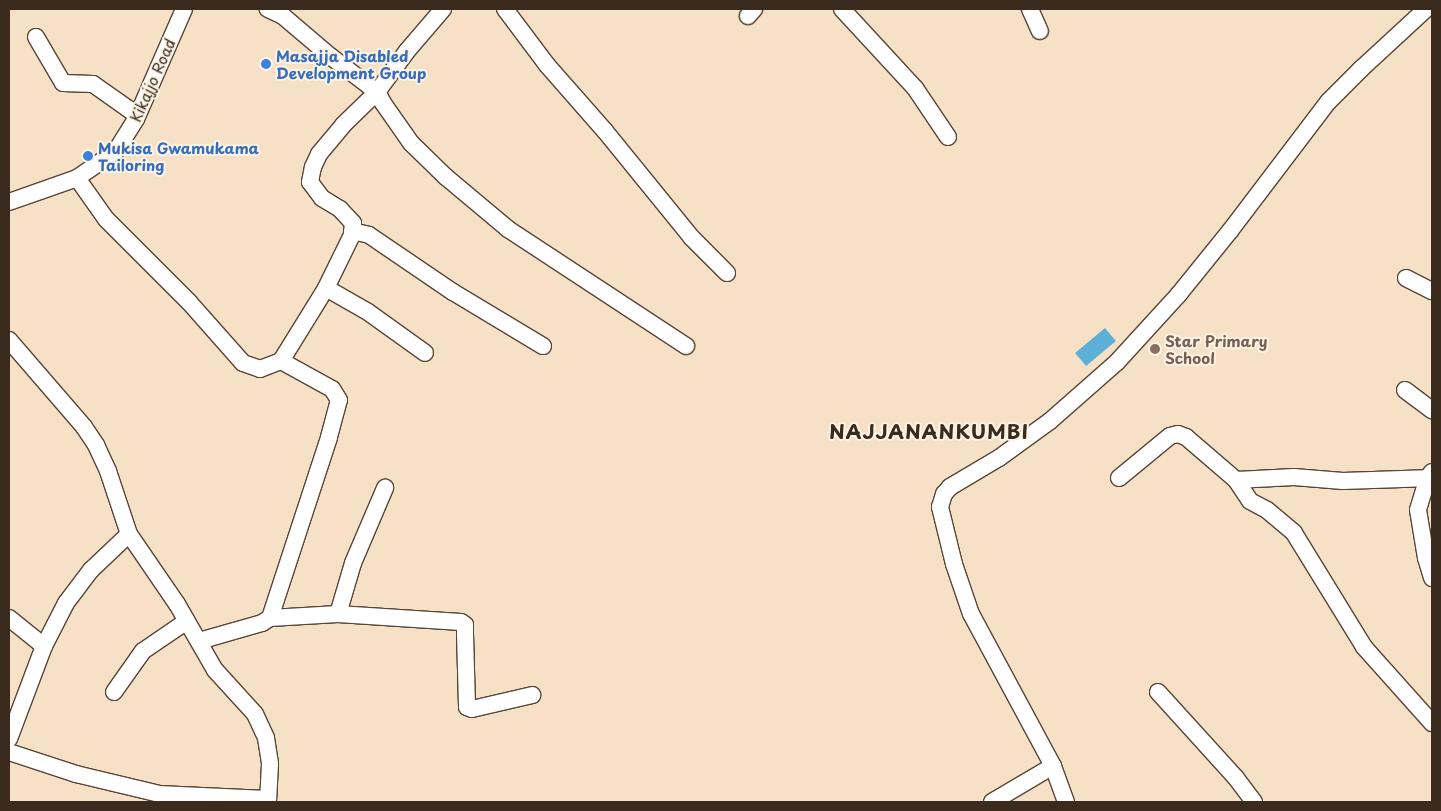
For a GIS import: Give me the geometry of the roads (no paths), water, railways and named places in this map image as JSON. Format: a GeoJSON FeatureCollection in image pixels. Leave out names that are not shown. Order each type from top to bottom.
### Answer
{"type":"FeatureCollection","features":[{"type":"Feature","properties":{"kind":"street","name":"Kikajjo Road"},"geometry":{"type":"LineString","coordinates":[[9,202],[77,178],[116,151],[137,115],[184,9]]}},
{"type":"Feature","properties":{"kind":"street"},"geometry":{"type":"LineString","coordinates":[[268,9],[284,16],[330,56],[377,92],[411,143],[446,177],[508,228],[686,346]]}},
{"type":"Feature","properties":{"kind":"street"},"geometry":{"type":"LineString","coordinates":[[77,178],[106,219],[189,302],[243,363],[260,369],[282,361],[326,288],[345,251],[352,231],[353,223],[340,209],[322,198],[310,182],[319,154],[343,125],[377,92],[407,51],[443,9]]}},
{"type":"Feature","properties":{"kind":"street"},"geometry":{"type":"LineString","coordinates":[[505,9],[547,65],[605,131],[690,237],[727,273]]}},
{"type":"Feature","properties":{"kind":"street"},"geometry":{"type":"LineString","coordinates":[[842,9],[915,88],[948,137]]}},
{"type":"Feature","properties":{"kind":"street"},"geometry":{"type":"LineString","coordinates":[[1030,9],[1040,31]]}},
{"type":"Feature","properties":{"kind":"street"},"geometry":{"type":"LineString","coordinates":[[1066,802],[1054,766],[971,614],[954,564],[940,507],[944,494],[950,487],[999,458],[1050,421],[1117,362],[1179,294],[1219,245],[1328,102],[1426,9]]}},
{"type":"Feature","properties":{"kind":"street"},"geometry":{"type":"LineString","coordinates":[[36,37],[63,83],[93,84],[137,115]]}},
{"type":"Feature","properties":{"kind":"street"},"geometry":{"type":"LineString","coordinates":[[352,231],[369,235],[453,292],[542,346]]}},
{"type":"Feature","properties":{"kind":"street"},"geometry":{"type":"LineString","coordinates":[[1406,278],[1432,291]]}},
{"type":"Feature","properties":{"kind":"street"},"geometry":{"type":"LineString","coordinates":[[326,288],[368,312],[425,353]]}},
{"type":"Feature","properties":{"kind":"street"},"geometry":{"type":"LineString","coordinates":[[9,340],[84,427],[96,444],[108,471],[129,534],[187,621],[215,670],[255,714],[266,738],[270,764],[267,801],[160,794],[76,774],[9,752]]}},
{"type":"Feature","properties":{"kind":"street"},"geometry":{"type":"LineString","coordinates":[[270,618],[339,400],[332,389],[282,361]]}},
{"type":"Feature","properties":{"kind":"street"},"geometry":{"type":"LineString","coordinates":[[1405,390],[1432,410]]}},
{"type":"Feature","properties":{"kind":"street"},"geometry":{"type":"LineString","coordinates":[[1119,478],[1174,434],[1186,437],[1236,480],[1250,500],[1267,510],[1294,533],[1364,647],[1432,723]]}},
{"type":"Feature","properties":{"kind":"street"},"geometry":{"type":"LineString","coordinates":[[1236,480],[1294,477],[1343,481],[1431,476],[1418,510],[1426,558],[1432,578]]}},
{"type":"Feature","properties":{"kind":"street"},"geometry":{"type":"LineString","coordinates":[[338,614],[353,563],[384,488]]}},
{"type":"Feature","properties":{"kind":"street"},"geometry":{"type":"LineString","coordinates":[[9,739],[44,646],[66,603],[91,570],[129,534]]}},
{"type":"Feature","properties":{"kind":"street"},"geometry":{"type":"LineString","coordinates":[[199,641],[262,623],[270,618],[338,614],[460,622],[464,625],[466,634],[467,707],[472,708],[532,695]]}},
{"type":"Feature","properties":{"kind":"street"},"geometry":{"type":"LineString","coordinates":[[9,618],[44,646]]}},
{"type":"Feature","properties":{"kind":"street"},"geometry":{"type":"LineString","coordinates":[[114,692],[143,652],[187,621]]}},
{"type":"Feature","properties":{"kind":"street"},"geometry":{"type":"LineString","coordinates":[[1158,692],[1236,778],[1254,802]]}},
{"type":"Feature","properties":{"kind":"street"},"geometry":{"type":"LineString","coordinates":[[992,802],[1054,766]]}},
{"type":"Feature","properties":{"kind":"water"},"geometry":{"type":"Polygon","coordinates":[[[1105,328],[1116,341],[1086,366],[1075,353],[1105,328]]]}},
{"type":"Feature","properties":{"kind":"place","name":"Masajja Disabled Development Group"},"geometry":{"type":"Point","coordinates":[266,64]}},
{"type":"Feature","properties":{"kind":"place","name":"Mukisa Gwamukama Tailoring"},"geometry":{"type":"Point","coordinates":[88,156]}},
{"type":"Feature","properties":{"kind":"place","name":"Star Primary School"},"geometry":{"type":"Point","coordinates":[1155,349]}},
{"type":"Feature","properties":{"kind":"district","name":"NAJJANANKUMBI"},"geometry":{"type":"Point","coordinates":[929,431]}}]}
